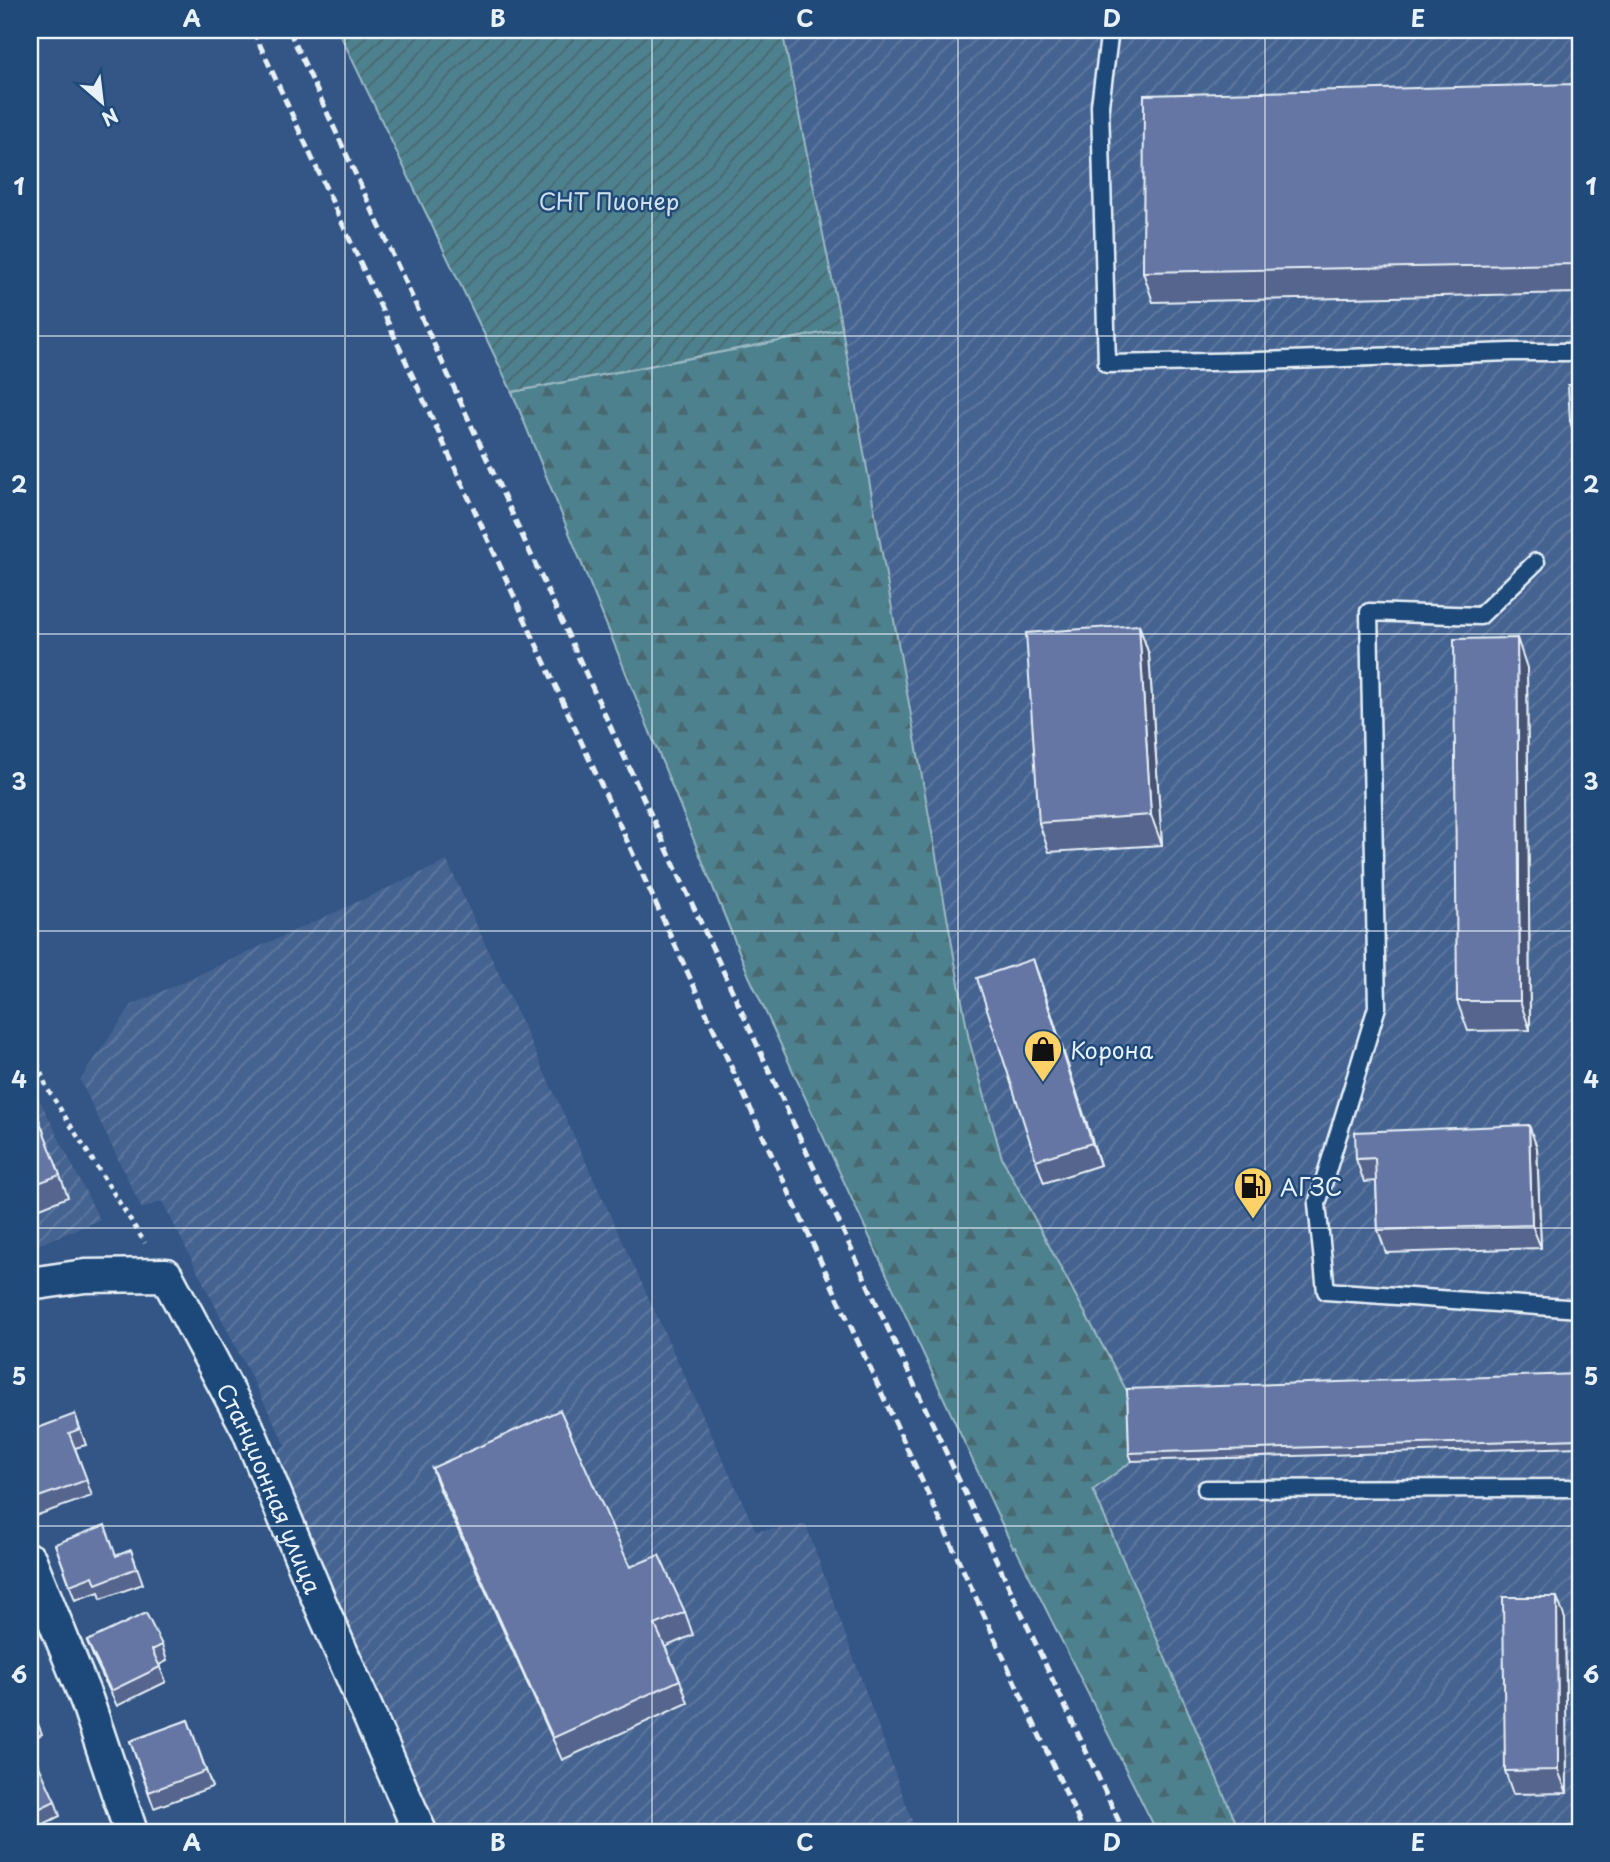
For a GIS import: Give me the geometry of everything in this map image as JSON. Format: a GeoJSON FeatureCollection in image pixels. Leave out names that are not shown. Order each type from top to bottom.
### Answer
{"type":"FeatureCollection","features":[{"type":"Feature","properties":{"kind":"street"},"geometry":{"type":"LineString","coordinates":[[30,1284],[85,1276],[166,1275]]}},
{"type":"Feature","properties":{"kind":"street","name":"Станционная улица"},"geometry":{"type":"LineString","coordinates":[[166,1275],[248,1429],[420,1832]]}},
{"type":"Feature","properties":{"kind":"street"},"geometry":{"type":"LineString","coordinates":[[30,1560],[87,1701],[131,1832]]}},
{"type":"Feature","properties":{"kind":"lane"},"geometry":{"type":"LineString","coordinates":[[1110,30],[1100,105],[1107,364],[1580,352]]}},
{"type":"Feature","properties":{"kind":"lane"},"geometry":{"type":"LineString","coordinates":[[1536,562],[1480,616],[1369,612],[1377,1007],[1317,1203],[1326,1292],[1580,1309]]}},
{"type":"Feature","properties":{"kind":"lane"},"geometry":{"type":"LineString","coordinates":[[1206,1489],[1580,1488]]}},
{"type":"Feature","properties":{"kind":"path"},"geometry":{"type":"LineString","coordinates":[[30,1044],[47,1088],[166,1275]]}},
{"type":"Feature","properties":{"kind":"shaded area"},"geometry":{"type":"Polygon","coordinates":[[[782,30],[1580,30],[1580,400],[1576,436],[1580,436],[1580,1832],[1240,1832],[1092,1490],[1130,1397],[1002,1158],[969,1040],[842,329],[782,30]]]}},
{"type":"Feature","properties":{"kind":"shaded area"},"geometry":{"type":"Polygon","coordinates":[[[447,861],[756,1531],[806,1525],[916,1832],[431,1832],[267,1458],[286,1446],[162,1201],[142,1209],[80,1080],[132,1005],[447,861]]]}},
{"type":"Feature","properties":{"kind":"shaded area"},"geometry":{"type":"Polygon","coordinates":[[[30,1081],[100,1220],[30,1248],[30,1081]]]}},
{"type":"Feature","properties":{"kind":"green space","name":"СНТ Пионер"},"geometry":{"type":"Polygon","coordinates":[[[338,30],[782,30],[842,329],[512,392],[338,30]]]}},
{"type":"Feature","properties":{"kind":"green space"},"geometry":{"type":"Polygon","coordinates":[[[842,329],[969,1040],[1002,1158],[1130,1397],[1132,1461],[1093,1490],[1240,1832],[1157,1832],[1015,1547],[1013,1548],[749,976],[512,392],[842,329]]]}},
{"type":"Feature","properties":{"kind":"building"},"geometry":{"type":"Polygon","coordinates":[[[1575,84],[1577,264],[1143,272],[1144,95],[1575,84]]]}},
{"type":"Feature","properties":{"kind":"building"},"geometry":{"type":"Polygon","coordinates":[[[1568,385],[1580,385],[1580,446],[1579,420],[1570,421],[1568,385]]]}},
{"type":"Feature","properties":{"kind":"building"},"geometry":{"type":"Polygon","coordinates":[[[1139,625],[1151,815],[1039,823],[1026,633],[1139,625]]]}},
{"type":"Feature","properties":{"kind":"building"},"geometry":{"type":"Polygon","coordinates":[[[1517,638],[1520,1001],[1457,1001],[1454,639],[1517,638]]]}},
{"type":"Feature","properties":{"kind":"building","name":"Корона"},"geometry":{"type":"Polygon","coordinates":[[[1033,959],[1092,1143],[1036,1160],[977,978],[1033,959]]]}},
{"type":"Feature","properties":{"kind":"building"},"geometry":{"type":"Polygon","coordinates":[[[30,1096],[60,1175],[30,1186],[30,1096]]]}},
{"type":"Feature","properties":{"kind":"building"},"geometry":{"type":"Polygon","coordinates":[[[1529,1125],[1532,1225],[1378,1230],[1375,1158],[1356,1159],[1355,1132],[1529,1125]]]}},
{"type":"Feature","properties":{"kind":"building"},"geometry":{"type":"Polygon","coordinates":[[[1580,1374],[1580,1439],[1129,1453],[1127,1389],[1580,1374]]]}},
{"type":"Feature","properties":{"kind":"building"},"geometry":{"type":"Polygon","coordinates":[[[560,1410],[630,1567],[659,1555],[685,1612],[655,1625],[680,1680],[553,1738],[432,1468],[560,1410]]]}},
{"type":"Feature","properties":{"kind":"building"},"geometry":{"type":"Polygon","coordinates":[[[75,1414],[80,1429],[69,1433],[87,1480],[30,1500],[30,1431],[75,1414]]]}},
{"type":"Feature","properties":{"kind":"building"},"geometry":{"type":"Polygon","coordinates":[[[105,1525],[116,1556],[131,1550],[137,1568],[96,1584],[93,1576],[70,1585],[55,1544],[105,1525]]]}},
{"type":"Feature","properties":{"kind":"building"},"geometry":{"type":"Polygon","coordinates":[[[1503,1597],[1557,1597],[1558,1770],[1505,1771],[1503,1597]]]}},
{"type":"Feature","properties":{"kind":"building"},"geometry":{"type":"Polygon","coordinates":[[[146,1613],[162,1645],[152,1650],[160,1667],[111,1691],[87,1641],[146,1613]]]}},
{"type":"Feature","properties":{"kind":"building"},"geometry":{"type":"Polygon","coordinates":[[[30,1704],[36,1719],[30,1722],[30,1704]]]}},
{"type":"Feature","properties":{"kind":"building"},"geometry":{"type":"Polygon","coordinates":[[[188,1720],[206,1771],[149,1792],[130,1741],[188,1720]]]}},
{"type":"Feature","properties":{"kind":"building"},"geometry":{"type":"Polygon","coordinates":[[[38,1764],[55,1801],[30,1813],[30,1768],[38,1764]]]}},
{"type":"Feature","properties":{"kind":"building"},"geometry":{"type":"Polygon","coordinates":[[[220,1826],[222,1832],[201,1832],[220,1826]]]}},
{"type":"Feature","properties":{"kind":"railway"},"geometry":{"type":"LineString","coordinates":[[253,30],[1084,1832]]}},
{"type":"Feature","properties":{"kind":"railway"},"geometry":{"type":"LineString","coordinates":[[289,30],[891,1335],[1124,1832]]}},
{"type":"Feature","properties":{"kind":"place","name":"Корона"},"geometry":{"type":"Point","coordinates":[1043,1083]}},
{"type":"Feature","properties":{"kind":"place","name":"АГЗС"},"geometry":{"type":"Point","coordinates":[1253,1220]}}]}
